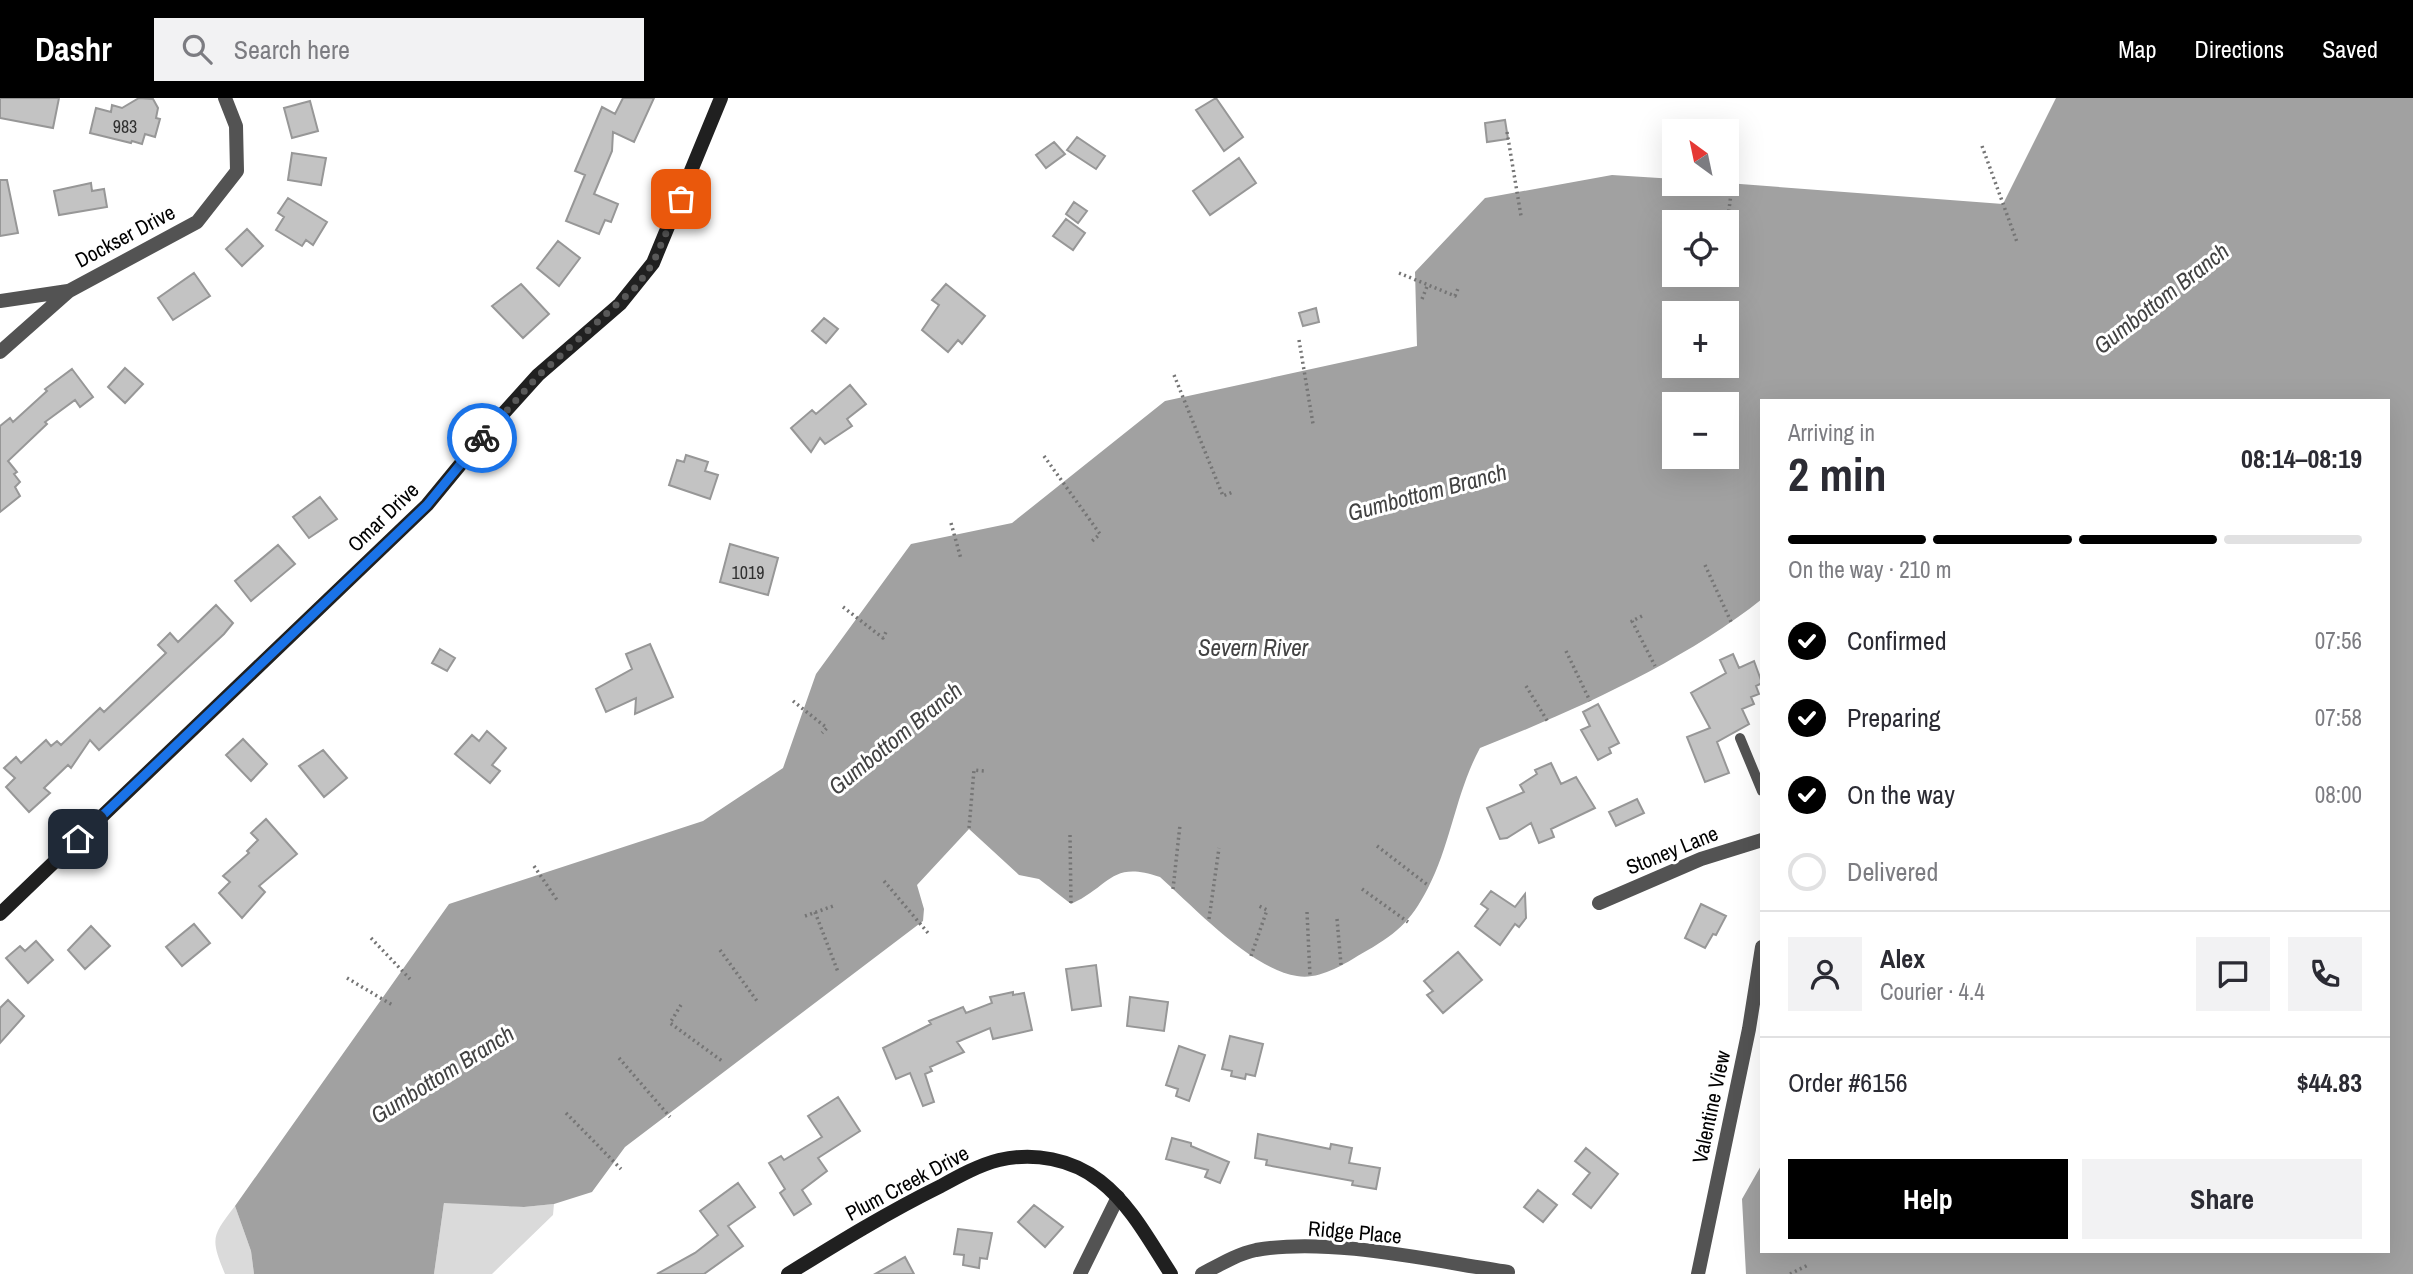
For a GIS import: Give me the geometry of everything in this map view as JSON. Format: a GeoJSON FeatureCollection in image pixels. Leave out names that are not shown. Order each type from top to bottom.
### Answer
{"type":"FeatureCollection","features":[{"type":"Feature","properties":{"kind":"street","name":"Dockser Drive"},"geometry":{"type":"LineString","coordinates":[[0,352],[69,291],[197,222],[237,171],[236,126],[225,98]]}},
{"type":"Feature","properties":{"kind":"street","name":"Omar Drive"},"geometry":{"type":"LineString","coordinates":[[0,914],[427,505],[492,426],[538,376],[637,286],[653,263],[721,98]]}},
{"type":"Feature","properties":{"kind":"street"},"geometry":{"type":"LineString","coordinates":[[0,301],[69,291]]}},
{"type":"Feature","properties":{"kind":"street","name":"Stoney Lane"},"geometry":{"type":"LineString","coordinates":[[1599,903],[1700,859],[1760,841]]}},
{"type":"Feature","properties":{"kind":"street","name":"Valentine View"},"geometry":{"type":"LineString","coordinates":[[1698,1274],[1749,1029],[1760,960]]}},
{"type":"Feature","properties":{"kind":"street","name":"Plum Creek Drive"},"geometry":{"type":"LineString","coordinates":[[788,1274],[926,1193],[997,1160],[1025,1157],[1056,1159],[1084,1171],[1118,1197],[1171,1274]]}},
{"type":"Feature","properties":{"kind":"street"},"geometry":{"type":"LineString","coordinates":[[1080,1274],[1118,1197]]}},
{"type":"Feature","properties":{"kind":"street","name":"Ridge Place"},"geometry":{"type":"LineString","coordinates":[[1202,1274],[1255,1251],[1304,1247],[1349,1250],[1508,1272]]}},
{"type":"Feature","properties":{"kind":"lane"},"geometry":{"type":"LineString","coordinates":[[1740,738],[1760,785]]}},
{"type":"Feature","properties":{"kind":"path"},"geometry":{"type":"LineString","coordinates":[[1507,132],[1521,216]]}},
{"type":"Feature","properties":{"kind":"path"},"geometry":{"type":"LineString","coordinates":[[1982,146],[2017,242]]}},
{"type":"Feature","properties":{"kind":"path"},"geometry":{"type":"LineString","coordinates":[[1399,273],[1455,296],[1459,286]]}},
{"type":"Feature","properties":{"kind":"path"},"geometry":{"type":"LineString","coordinates":[[1422,299],[1428,284]]}},
{"type":"Feature","properties":{"kind":"path"},"geometry":{"type":"LineString","coordinates":[[1299,340],[1313,424]]}},
{"type":"Feature","properties":{"kind":"path"},"geometry":{"type":"LineString","coordinates":[[1174,375],[1223,496],[1233,492]]}},
{"type":"Feature","properties":{"kind":"path"},"geometry":{"type":"LineString","coordinates":[[1044,456],[1100,534],[1090,542]]}},
{"type":"Feature","properties":{"kind":"path"},"geometry":{"type":"LineString","coordinates":[[951,523],[961,559]]}},
{"type":"Feature","properties":{"kind":"path"},"geometry":{"type":"LineString","coordinates":[[1704,565],[1732,624]]}},
{"type":"Feature","properties":{"kind":"path"},"geometry":{"type":"LineString","coordinates":[[842,607],[883,638],[887,630]]}},
{"type":"Feature","properties":{"kind":"path"},"geometry":{"type":"LineString","coordinates":[[1642,616],[1632,621],[1655,666]]}},
{"type":"Feature","properties":{"kind":"path"},"geometry":{"type":"LineString","coordinates":[[1566,651],[1590,702]]}},
{"type":"Feature","properties":{"kind":"path"},"geometry":{"type":"LineString","coordinates":[[1526,686],[1548,722]]}},
{"type":"Feature","properties":{"kind":"path"},"geometry":{"type":"LineString","coordinates":[[793,701],[827,728],[822,733]]}},
{"type":"Feature","properties":{"kind":"path"},"geometry":{"type":"LineString","coordinates":[[969,828],[974,770],[985,771]]}},
{"type":"Feature","properties":{"kind":"path"},"geometry":{"type":"LineString","coordinates":[[1173,889],[1180,825]]}},
{"type":"Feature","properties":{"kind":"path"},"geometry":{"type":"LineString","coordinates":[[1070,835],[1071,904]]}},
{"type":"Feature","properties":{"kind":"path"},"geometry":{"type":"LineString","coordinates":[[1377,846],[1429,886]]}},
{"type":"Feature","properties":{"kind":"path"},"geometry":{"type":"LineString","coordinates":[[1209,919],[1219,848]]}},
{"type":"Feature","properties":{"kind":"path"},"geometry":{"type":"LineString","coordinates":[[534,866],[557,900]]}},
{"type":"Feature","properties":{"kind":"path"},"geometry":{"type":"LineString","coordinates":[[884,881],[928,933]]}},
{"type":"Feature","properties":{"kind":"path"},"geometry":{"type":"LineString","coordinates":[[1362,889],[1408,922]]}},
{"type":"Feature","properties":{"kind":"path"},"geometry":{"type":"LineString","coordinates":[[805,916],[836,905]]}},
{"type":"Feature","properties":{"kind":"path"},"geometry":{"type":"LineString","coordinates":[[1251,956],[1267,910],[1259,906]]}},
{"type":"Feature","properties":{"kind":"path"},"geometry":{"type":"LineString","coordinates":[[815,912],[838,972]]}},
{"type":"Feature","properties":{"kind":"path"},"geometry":{"type":"LineString","coordinates":[[1307,912],[1310,976]]}},
{"type":"Feature","properties":{"kind":"path"},"geometry":{"type":"LineString","coordinates":[[1336,919],[1341,964]]}},
{"type":"Feature","properties":{"kind":"path"},"geometry":{"type":"LineString","coordinates":[[371,938],[410,979]]}},
{"type":"Feature","properties":{"kind":"path"},"geometry":{"type":"LineString","coordinates":[[720,950],[757,1001]]}},
{"type":"Feature","properties":{"kind":"path"},"geometry":{"type":"LineString","coordinates":[[346,978],[394,1006]]}},
{"type":"Feature","properties":{"kind":"path"},"geometry":{"type":"LineString","coordinates":[[681,1005],[670,1024],[722,1061]]}},
{"type":"Feature","properties":{"kind":"path"},"geometry":{"type":"LineString","coordinates":[[619,1058],[670,1117]]}},
{"type":"Feature","properties":{"kind":"path"},"geometry":{"type":"LineString","coordinates":[[566,1113],[621,1168]]}},
{"type":"Feature","properties":{"kind":"path"},"geometry":{"type":"LineString","coordinates":[[1790,1274],[1808,1265]]}},
{"type":"Feature","properties":{"kind":"shaded area"},"geometry":{"type":"Polygon","coordinates":[[[444,1203],[524,1207],[554,1204],[553,1215],[492,1274],[434,1274],[444,1203]]]}},
{"type":"Feature","properties":{"kind":"shaded area"},"geometry":{"type":"Polygon","coordinates":[[[235,1206],[251,1251],[254,1274],[225,1274],[217,1252],[218,1231],[235,1206]]]}},
{"type":"Feature","properties":{"kind":"water","name":"Severn River"},"geometry":{"type":"Polygon","coordinates":[[[2056,98],[2413,98],[2413,1274],[1746,1274],[1742,1199],[1760,1168],[1760,1253],[2390,1253],[2390,399],[1760,399],[1760,600],[1698,644],[1627,683],[1480,748],[1465,782],[1436,871],[1421,900],[1408,919],[1392,934],[1346,963],[1314,976],[1297,976],[1279,971],[1242,950],[1160,877],[1143,873],[1120,873],[1071,904],[1039,879],[1019,875],[969,829],[917,885],[924,909],[923,921],[625,1147],[592,1192],[554,1204],[524,1207],[444,1203],[434,1274],[254,1274],[251,1251],[235,1206],[449,904],[703,821],[783,768],[816,674],[911,544],[1012,523],[1165,401],[1417,346],[1415,272],[1485,198],[1612,175],[1662,178],[1662,196],[1740,196],[1740,184],[2003,204],[2056,98]]]}},
{"type":"Feature","properties":{"kind":"building"},"geometry":{"type":"Polygon","coordinates":[[[0,98],[59,98],[53,128],[0,118],[0,98]]]}},
{"type":"Feature","properties":{"kind":"building"},"geometry":{"type":"Polygon","coordinates":[[[139,98],[153,99],[158,108],[156,118],[160,119],[155,137],[145,134],[142,144],[90,133],[96,108],[111,112],[112,105],[122,108],[139,98]]]}},
{"type":"Feature","properties":{"kind":"building"},"geometry":{"type":"Polygon","coordinates":[[[623,98],[654,98],[634,142],[613,132],[612,151],[594,194],[618,204],[611,222],[605,220],[599,234],[566,221],[585,175],[575,171],[602,107],[615,114],[623,98]]]}},
{"type":"Feature","properties":{"kind":"building"},"geometry":{"type":"Polygon","coordinates":[[[1216,98],[1243,137],[1224,151],[1196,110],[1216,98]]]}},
{"type":"Feature","properties":{"kind":"building"},"geometry":{"type":"Polygon","coordinates":[[[310,101],[318,131],[292,138],[284,108],[310,101]]]}},
{"type":"Feature","properties":{"kind":"building"},"geometry":{"type":"Polygon","coordinates":[[[1505,120],[1508,139],[1487,142],[1485,123],[1505,120]]]}},
{"type":"Feature","properties":{"kind":"building"},"geometry":{"type":"Polygon","coordinates":[[[1077,137],[1105,156],[1096,169],[1067,150],[1077,137]]]}},
{"type":"Feature","properties":{"kind":"building"},"geometry":{"type":"Polygon","coordinates":[[[1054,142],[1065,154],[1046,168],[1036,155],[1054,142]]]}},
{"type":"Feature","properties":{"kind":"building"},"geometry":{"type":"Polygon","coordinates":[[[292,153],[326,158],[321,185],[288,180],[292,153]]]}},
{"type":"Feature","properties":{"kind":"building"},"geometry":{"type":"Polygon","coordinates":[[[1239,158],[1256,183],[1210,215],[1193,191],[1239,158]]]}},
{"type":"Feature","properties":{"kind":"building"},"geometry":{"type":"Polygon","coordinates":[[[0,180],[7,180],[18,233],[0,236],[0,180]]]}},
{"type":"Feature","properties":{"kind":"building"},"geometry":{"type":"Polygon","coordinates":[[[91,183],[92,191],[104,189],[107,207],[59,215],[54,191],[91,183]]]}},
{"type":"Feature","properties":{"kind":"building"},"geometry":{"type":"Polygon","coordinates":[[[288,198],[327,222],[313,245],[306,240],[302,246],[276,230],[284,217],[278,213],[288,198]]]}},
{"type":"Feature","properties":{"kind":"building"},"geometry":{"type":"Polygon","coordinates":[[[1074,202],[1087,211],[1078,223],[1066,214],[1074,202]]]}},
{"type":"Feature","properties":{"kind":"building"},"geometry":{"type":"Polygon","coordinates":[[[1066,219],[1085,233],[1073,250],[1053,236],[1066,219]]]}},
{"type":"Feature","properties":{"kind":"building"},"geometry":{"type":"Polygon","coordinates":[[[247,229],[263,246],[242,266],[226,249],[247,229]]]}},
{"type":"Feature","properties":{"kind":"building"},"geometry":{"type":"Polygon","coordinates":[[[558,241],[580,258],[559,286],[537,268],[558,241]]]}},
{"type":"Feature","properties":{"kind":"building"},"geometry":{"type":"Polygon","coordinates":[[[194,273],[210,296],[173,320],[158,298],[194,273]]]}},
{"type":"Feature","properties":{"kind":"building"},"geometry":{"type":"Polygon","coordinates":[[[521,284],[549,314],[523,338],[492,306],[521,284]]]}},
{"type":"Feature","properties":{"kind":"building"},"geometry":{"type":"Polygon","coordinates":[[[946,284],[985,316],[962,344],[958,340],[948,352],[922,330],[939,305],[932,300],[946,284]]]}},
{"type":"Feature","properties":{"kind":"building"},"geometry":{"type":"Polygon","coordinates":[[[1316,308],[1319,322],[1303,326],[1299,313],[1316,308]]]}},
{"type":"Feature","properties":{"kind":"building"},"geometry":{"type":"Polygon","coordinates":[[[824,318],[838,329],[826,343],[812,331],[824,318]]]}},
{"type":"Feature","properties":{"kind":"building"},"geometry":{"type":"Polygon","coordinates":[[[125,368],[143,384],[125,403],[108,387],[125,368]]]}},
{"type":"Feature","properties":{"kind":"building"},"geometry":{"type":"Polygon","coordinates":[[[72,369],[93,397],[80,407],[75,400],[45,422],[47,424],[8,461],[17,472],[14,474],[20,482],[15,487],[20,496],[0,512],[0,426],[10,418],[13,422],[47,391],[45,389],[72,369]]]}},
{"type":"Feature","properties":{"kind":"building"},"geometry":{"type":"Polygon","coordinates":[[[850,385],[866,404],[847,419],[852,426],[825,444],[820,438],[811,452],[791,428],[812,410],[816,414],[850,385]]]}},
{"type":"Feature","properties":{"kind":"building"},"geometry":{"type":"Polygon","coordinates":[[[686,455],[708,462],[705,471],[718,475],[710,499],[669,485],[677,460],[684,462],[686,455]]]}},
{"type":"Feature","properties":{"kind":"building"},"geometry":{"type":"Polygon","coordinates":[[[320,497],[337,519],[309,538],[293,517],[320,497]]]}},
{"type":"Feature","properties":{"kind":"building"},"geometry":{"type":"Polygon","coordinates":[[[730,544],[778,558],[768,595],[720,582],[730,544]]]}},
{"type":"Feature","properties":{"kind":"building"},"geometry":{"type":"Polygon","coordinates":[[[278,545],[295,564],[251,601],[235,581],[278,545]]]}},
{"type":"Feature","properties":{"kind":"building"},"geometry":{"type":"Polygon","coordinates":[[[216,605],[233,623],[224,634],[99,750],[90,740],[71,768],[68,765],[44,788],[50,793],[29,812],[6,787],[15,778],[4,768],[16,757],[21,763],[46,740],[51,746],[57,741],[61,745],[100,708],[104,712],[166,653],[158,645],[170,633],[178,642],[216,605]]]}},
{"type":"Feature","properties":{"kind":"building"},"geometry":{"type":"Polygon","coordinates":[[[650,644],[673,697],[635,714],[636,698],[606,712],[596,689],[632,669],[626,654],[650,644]]]}},
{"type":"Feature","properties":{"kind":"building"},"geometry":{"type":"Polygon","coordinates":[[[440,649],[455,658],[447,671],[432,663],[440,649]]]}},
{"type":"Feature","properties":{"kind":"building"},"geometry":{"type":"Polygon","coordinates":[[[1733,654],[1739,668],[1754,661],[1760,678],[1760,684],[1756,686],[1759,694],[1751,697],[1754,704],[1742,709],[1749,724],[1717,742],[1729,773],[1705,782],[1687,737],[1710,728],[1691,693],[1726,673],[1720,660],[1733,654]]]}},
{"type":"Feature","properties":{"kind":"building"},"geometry":{"type":"Polygon","coordinates":[[[1598,704],[1619,743],[1609,748],[1611,753],[1598,760],[1581,730],[1590,726],[1583,712],[1598,704]]]}},
{"type":"Feature","properties":{"kind":"building"},"geometry":{"type":"Polygon","coordinates":[[[487,731],[506,748],[492,765],[500,771],[490,783],[455,754],[472,735],[479,741],[487,731]]]}},
{"type":"Feature","properties":{"kind":"building"},"geometry":{"type":"Polygon","coordinates":[[[243,739],[267,764],[251,781],[226,755],[243,739]]]}},
{"type":"Feature","properties":{"kind":"building"},"geometry":{"type":"Polygon","coordinates":[[[323,750],[347,778],[324,797],[299,766],[323,750]]]}},
{"type":"Feature","properties":{"kind":"building"},"geometry":{"type":"Polygon","coordinates":[[[1551,763],[1561,784],[1576,777],[1595,808],[1551,829],[1554,837],[1539,843],[1531,823],[1507,838],[1500,839],[1487,808],[1524,792],[1520,785],[1537,774],[1535,770],[1551,763]]]}},
{"type":"Feature","properties":{"kind":"building"},"geometry":{"type":"Polygon","coordinates":[[[1637,799],[1644,813],[1616,826],[1609,812],[1637,799]]]}},
{"type":"Feature","properties":{"kind":"building"},"geometry":{"type":"Polygon","coordinates":[[[266,819],[297,854],[259,886],[265,892],[242,918],[219,893],[230,882],[223,876],[249,853],[247,851],[258,840],[251,833],[266,819]]]}},
{"type":"Feature","properties":{"kind":"building"},"geometry":{"type":"Polygon","coordinates":[[[1491,891],[1515,907],[1525,894],[1526,918],[1519,927],[1515,924],[1500,945],[1475,926],[1488,909],[1481,904],[1491,891]]]}},
{"type":"Feature","properties":{"kind":"building"},"geometry":{"type":"Polygon","coordinates":[[[1701,904],[1726,916],[1705,948],[1685,938],[1701,904]]]}},
{"type":"Feature","properties":{"kind":"building"},"geometry":{"type":"Polygon","coordinates":[[[194,924],[210,943],[182,966],[166,947],[194,924]]]}},
{"type":"Feature","properties":{"kind":"building"},"geometry":{"type":"Polygon","coordinates":[[[91,926],[110,946],[85,969],[68,950],[91,926]]]}},
{"type":"Feature","properties":{"kind":"building"},"geometry":{"type":"Polygon","coordinates":[[[36,941],[53,960],[28,983],[6,958],[20,946],[25,951],[36,941]]]}},
{"type":"Feature","properties":{"kind":"building"},"geometry":{"type":"Polygon","coordinates":[[[1458,952],[1482,980],[1443,1013],[1427,995],[1433,991],[1424,981],[1458,952]]]}},
{"type":"Feature","properties":{"kind":"building"},"geometry":{"type":"Polygon","coordinates":[[[1096,965],[1101,1006],[1072,1010],[1066,969],[1096,965]]]}},
{"type":"Feature","properties":{"kind":"building"},"geometry":{"type":"Polygon","coordinates":[[[1013,992],[1013,995],[1024,993],[1032,1030],[993,1039],[990,1028],[957,1042],[964,1052],[930,1067],[932,1071],[925,1074],[934,1102],[923,1106],[910,1073],[896,1079],[883,1048],[931,1024],[929,1021],[963,1007],[966,1013],[992,1003],[990,997],[1013,992]]]}},
{"type":"Feature","properties":{"kind":"building"},"geometry":{"type":"Polygon","coordinates":[[[1130,997],[1168,1002],[1164,1031],[1127,1026],[1130,997]]]}},
{"type":"Feature","properties":{"kind":"building"},"geometry":{"type":"Polygon","coordinates":[[[8,1000],[24,1016],[0,1043],[0,1008],[8,1000]]]}},
{"type":"Feature","properties":{"kind":"building"},"geometry":{"type":"Polygon","coordinates":[[[1230,1036],[1263,1044],[1255,1076],[1246,1074],[1245,1079],[1231,1076],[1232,1071],[1222,1069],[1230,1036]]]}},
{"type":"Feature","properties":{"kind":"building"},"geometry":{"type":"Polygon","coordinates":[[[1179,1046],[1205,1055],[1189,1101],[1176,1096],[1178,1089],[1166,1085],[1179,1046]]]}},
{"type":"Feature","properties":{"kind":"building"},"geometry":{"type":"Polygon","coordinates":[[[838,1097],[860,1131],[818,1158],[827,1171],[802,1190],[811,1204],[794,1215],[780,1193],[785,1189],[769,1163],[781,1156],[784,1160],[822,1137],[808,1116],[838,1097]]]}},
{"type":"Feature","properties":{"kind":"building"},"geometry":{"type":"Polygon","coordinates":[[[1258,1134],[1330,1149],[1331,1144],[1352,1148],[1349,1163],[1380,1168],[1376,1189],[1352,1185],[1353,1181],[1266,1165],[1267,1160],[1255,1158],[1258,1134]]]}},
{"type":"Feature","properties":{"kind":"building"},"geometry":{"type":"Polygon","coordinates":[[[1172,1138],[1191,1143],[1191,1146],[1229,1162],[1220,1183],[1205,1177],[1208,1170],[1166,1159],[1172,1138]]]}},
{"type":"Feature","properties":{"kind":"building"},"geometry":{"type":"Polygon","coordinates":[[[1586,1148],[1618,1174],[1591,1208],[1573,1194],[1590,1173],[1575,1161],[1586,1148]]]}},
{"type":"Feature","properties":{"kind":"building"},"geometry":{"type":"Polygon","coordinates":[[[738,1183],[755,1207],[728,1226],[743,1246],[704,1274],[657,1274],[695,1253],[718,1235],[700,1211],[738,1183]]]}},
{"type":"Feature","properties":{"kind":"building"},"geometry":{"type":"Polygon","coordinates":[[[1538,1190],[1557,1205],[1543,1222],[1524,1207],[1538,1190]]]}},
{"type":"Feature","properties":{"kind":"building"},"geometry":{"type":"Polygon","coordinates":[[[1034,1205],[1063,1227],[1045,1247],[1018,1222],[1034,1205]]]}},
{"type":"Feature","properties":{"kind":"building"},"geometry":{"type":"Polygon","coordinates":[[[958,1229],[992,1233],[987,1259],[980,1258],[979,1268],[963,1265],[964,1255],[954,1254],[958,1229]]]}},
{"type":"Feature","properties":{"kind":"building"},"geometry":{"type":"Polygon","coordinates":[[[905,1257],[914,1274],[875,1274],[905,1257]]]}},
{"type":"Feature","properties":{"kind":"way so far"},"geometry":{"type":"LineString","coordinates":[[482,438],[538,376],[637,286],[653,263],[681,199]]}},
{"type":"Feature","properties":{"kind":"route"},"geometry":{"type":"LineString","coordinates":[[78,839],[427,505],[482,438]]}},
{"type":"Feature","properties":{"kind":"water label","name":"Gumbottom Branch"},"geometry":{"type":"Point","coordinates":[2161,298]}},
{"type":"Feature","properties":{"kind":"water label","name":"Gumbottom Branch"},"geometry":{"type":"Point","coordinates":[1427,492]}},
{"type":"Feature","properties":{"kind":"water label","name":"Gumbottom Branch"},"geometry":{"type":"Point","coordinates":[895,738]}},
{"type":"Feature","properties":{"kind":"water label","name":"Gumbottom Branch"},"geometry":{"type":"Point","coordinates":[442,1074]}}]}
